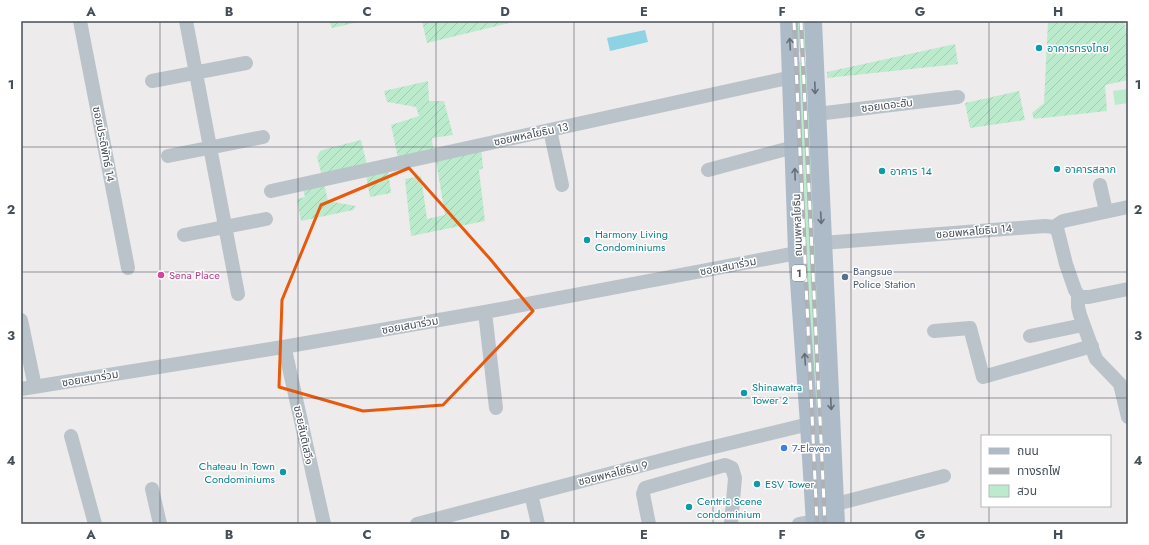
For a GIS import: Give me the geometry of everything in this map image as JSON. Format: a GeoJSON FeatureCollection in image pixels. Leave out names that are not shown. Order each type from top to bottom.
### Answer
{"type":"FeatureCollection","features":[{"type":"Feature","properties":{"kind":"main road","name":"ถนนพหลโยธิน"},"geometry":{"type":"LineString","coordinates":[[789,21],[797,253],[809,424],[809,523]]}},
{"type":"Feature","properties":{"kind":"main road"},"geometry":{"type":"LineString","coordinates":[[813,21],[816,114],[836,524]]}},
{"type":"Feature","properties":{"kind":"street","name":"ซอยประดิพัทธ์ 14"},"geometry":{"type":"LineString","coordinates":[[80,21],[128,268]]}},
{"type":"Feature","properties":{"kind":"street"},"geometry":{"type":"LineString","coordinates":[[186,21],[238,294]]}},
{"type":"Feature","properties":{"kind":"street"},"geometry":{"type":"LineString","coordinates":[[152,81],[246,63]]}},
{"type":"Feature","properties":{"kind":"street","name":"ซอยพหลโยธิน 13"},"geometry":{"type":"LineString","coordinates":[[271,191],[792,77]]}},
{"type":"Feature","properties":{"kind":"street","name":"ซอยเดอะฮับ"},"geometry":{"type":"LineString","coordinates":[[816,114],[958,97]]}},
{"type":"Feature","properties":{"kind":"street"},"geometry":{"type":"LineString","coordinates":[[550,130],[562,185]]}},
{"type":"Feature","properties":{"kind":"street"},"geometry":{"type":"LineString","coordinates":[[168,156],[263,138]]}},
{"type":"Feature","properties":{"kind":"street"},"geometry":{"type":"LineString","coordinates":[[708,170],[794,147]]}},
{"type":"Feature","properties":{"kind":"street"},"geometry":{"type":"LineString","coordinates":[[1100,184],[1106,211]]}},
{"type":"Feature","properties":{"kind":"street"},"geometry":{"type":"LineString","coordinates":[[1128,207],[1063,221],[1054,227],[1058,232],[1066,264],[1078,295],[1082,298],[1128,289]]}},
{"type":"Feature","properties":{"kind":"street"},"geometry":{"type":"LineString","coordinates":[[184,234],[266,219]]}},
{"type":"Feature","properties":{"kind":"street","name":"ซอยพหลโยธิน 14"},"geometry":{"type":"LineString","coordinates":[[822,243],[1045,226],[1054,227]]}},
{"type":"Feature","properties":{"kind":"street","name":"ซอยเสนาร่วม"},"geometry":{"type":"LineString","coordinates":[[21,389],[283,347],[485,312],[797,253]]}},
{"type":"Feature","properties":{"kind":"street"},"geometry":{"type":"LineString","coordinates":[[1078,295],[1078,307],[1096,359],[1120,384],[1128,417]]}},
{"type":"Feature","properties":{"kind":"street"},"geometry":{"type":"LineString","coordinates":[[485,312],[496,408]]}},
{"type":"Feature","properties":{"kind":"street"},"geometry":{"type":"LineString","coordinates":[[21,320],[35,387]]}},
{"type":"Feature","properties":{"kind":"street"},"geometry":{"type":"LineString","coordinates":[[1030,336],[1084,325]]}},
{"type":"Feature","properties":{"kind":"street"},"geometry":{"type":"LineString","coordinates":[[934,331],[970,328],[983,377],[1092,346]]}},
{"type":"Feature","properties":{"kind":"street","name":"ซอยสันติเสวี๑"},"geometry":{"type":"LineString","coordinates":[[283,347],[288,362],[324,524]]}},
{"type":"Feature","properties":{"kind":"street","name":"ซอยพหลโยธิน 9"},"geometry":{"type":"LineString","coordinates":[[417,524],[706,449],[809,424]]}},
{"type":"Feature","properties":{"kind":"street"},"geometry":{"type":"LineString","coordinates":[[71,436],[95,524]]}},
{"type":"Feature","properties":{"kind":"street"},"geometry":{"type":"LineString","coordinates":[[706,449],[708,469]]}},
{"type":"Feature","properties":{"kind":"street"},"geometry":{"type":"LineString","coordinates":[[649,524],[643,494],[645,488],[725,465],[732,468],[735,478],[731,524]]}},
{"type":"Feature","properties":{"kind":"street"},"geometry":{"type":"LineString","coordinates":[[836,504],[944,476]]}},
{"type":"Feature","properties":{"kind":"street"},"geometry":{"type":"LineString","coordinates":[[152,489],[160,524]]}},
{"type":"Feature","properties":{"kind":"street"},"geometry":{"type":"LineString","coordinates":[[530,494],[538,524]]}},
{"type":"Feature","properties":{"kind":"highlighted area"},"geometry":{"type":"Polygon","coordinates":[[[409,168],[491,260],[533,311],[443,405],[363,411],[279,387],[282,300],[321,205],[409,168]]]}},
{"type":"Feature","properties":{"kind":"green space"},"geometry":{"type":"Polygon","coordinates":[[[329,21],[363,21],[332,28],[329,21]]]}},
{"type":"Feature","properties":{"kind":"green space"},"geometry":{"type":"Polygon","coordinates":[[[422,21],[517,21],[427,43],[422,21]]]}},
{"type":"Feature","properties":{"kind":"green space"},"geometry":{"type":"Polygon","coordinates":[[[791,21],[806,21],[806,51],[792,53],[791,21]]]}},
{"type":"Feature","properties":{"kind":"green space"},"geometry":{"type":"Polygon","coordinates":[[[1048,21],[1124,21],[1128,44],[1128,80],[1105,85],[1107,111],[1034,119],[1032,113],[1044,103],[1048,21]]]}},
{"type":"Feature","properties":{"kind":"green space"},"geometry":{"type":"Polygon","coordinates":[[[955,44],[958,64],[827,78],[827,72],[955,44]]]}},
{"type":"Feature","properties":{"kind":"green space"},"geometry":{"type":"Polygon","coordinates":[[[808,62],[829,524],[818,524],[794,63],[808,62]]]}},
{"type":"Feature","properties":{"kind":"green space"},"geometry":{"type":"Polygon","coordinates":[[[428,81],[429,101],[444,101],[453,135],[432,138],[433,149],[398,158],[391,125],[419,116],[416,107],[387,102],[384,91],[428,81]]]}},
{"type":"Feature","properties":{"kind":"green space"},"geometry":{"type":"Polygon","coordinates":[[[1128,89],[1128,103],[1115,105],[1113,91],[1128,89]]]}},
{"type":"Feature","properties":{"kind":"green space"},"geometry":{"type":"Polygon","coordinates":[[[1019,91],[1025,120],[970,128],[965,103],[1019,91]]]}},
{"type":"Feature","properties":{"kind":"green space"},"geometry":{"type":"Polygon","coordinates":[[[361,140],[367,165],[322,176],[317,157],[320,151],[361,140]]]}},
{"type":"Feature","properties":{"kind":"green space"},"geometry":{"type":"Polygon","coordinates":[[[481,148],[483,168],[479,170],[485,221],[411,236],[405,179],[421,176],[427,219],[445,215],[436,160],[481,148]]]}},
{"type":"Feature","properties":{"kind":"green space"},"geometry":{"type":"Polygon","coordinates":[[[388,170],[391,193],[370,197],[366,175],[388,170]]]}},
{"type":"Feature","properties":{"kind":"green space"},"geometry":{"type":"Polygon","coordinates":[[[324,183],[328,201],[356,206],[353,210],[301,221],[297,199],[305,197],[303,189],[324,183]]]}},
{"type":"Feature","properties":{"kind":"water"},"geometry":{"type":"Polygon","coordinates":[[[645,30],[648,42],[610,51],[607,38],[645,30]]]}},
{"type":"Feature","properties":{"kind":"railway"},"geometry":{"type":"LineString","coordinates":[[794,21],[817,524]]}},
{"type":"Feature","properties":{"kind":"railway"},"geometry":{"type":"LineString","coordinates":[[801,21],[825,524]]}},
{"type":"Feature","properties":{"kind":"place","name":"อาคารทรงไทย"},"geometry":{"type":"Point","coordinates":[1039,48]}},
{"type":"Feature","properties":{"kind":"place","name":"อาคารสลาก"},"geometry":{"type":"Point","coordinates":[1057,169]}},
{"type":"Feature","properties":{"kind":"place","name":"อาคาร 14"},"geometry":{"type":"Point","coordinates":[882,171]}},
{"type":"Feature","properties":{"kind":"place","name":"Harmony Living Condominiums"},"geometry":{"type":"Point","coordinates":[587,240]}},
{"type":"Feature","properties":{"kind":"place","name":"Sena Place"},"geometry":{"type":"Point","coordinates":[161,275]}},
{"type":"Feature","properties":{"kind":"place","name":"Bangsue Police Station"},"geometry":{"type":"Point","coordinates":[845,277]}},
{"type":"Feature","properties":{"kind":"place","name":"Shinawatra Tower 2"},"geometry":{"type":"Point","coordinates":[744,393]}},
{"type":"Feature","properties":{"kind":"place","name":"7-Eleven"},"geometry":{"type":"Point","coordinates":[784,448]}},
{"type":"Feature","properties":{"kind":"place","name":"Chateau In Town Condominiums"},"geometry":{"type":"Point","coordinates":[283,472]}},
{"type":"Feature","properties":{"kind":"place","name":"ESV Tower"},"geometry":{"type":"Point","coordinates":[757,484]}},
{"type":"Feature","properties":{"kind":"place","name":"Centric Scene condominium"},"geometry":{"type":"Point","coordinates":[689,507]}}]}
